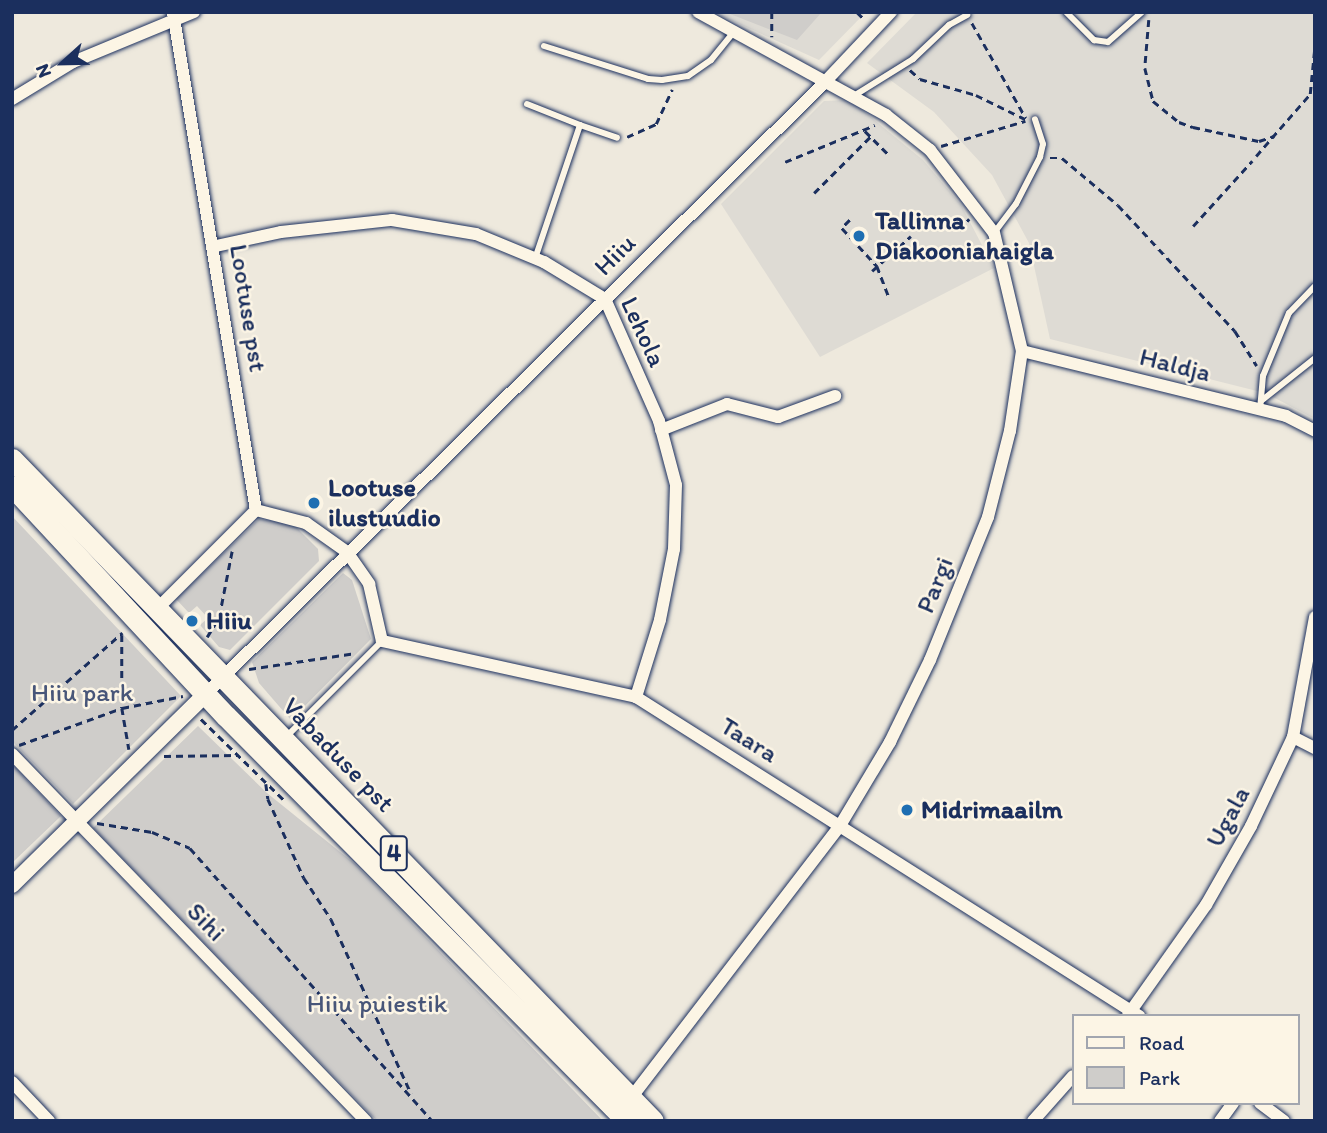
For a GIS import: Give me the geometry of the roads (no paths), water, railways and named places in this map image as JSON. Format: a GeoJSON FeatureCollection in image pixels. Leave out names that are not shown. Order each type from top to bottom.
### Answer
{"type":"FeatureCollection","features":[{"type":"Feature","properties":{"kind":"highway","name":"Vabaduse pst"},"geometry":{"type":"LineString","coordinates":[[12,459],[157,609],[232,673],[284,739],[626,1114]]}},
{"type":"Feature","properties":{"kind":"highway","name":"Vabaduse pst"},"geometry":{"type":"LineString","coordinates":[[12,486],[205,695],[626,1114],[653,1121]]}},
{"type":"Feature","properties":{"kind":"street"},"geometry":{"type":"LineString","coordinates":[[12,99],[73,62],[175,16],[194,12]]}},
{"type":"Feature","properties":{"kind":"street","name":"Pargi"},"geometry":{"type":"LineString","coordinates":[[626,1114],[841,824],[890,742],[966,576],[1000,468],[1022,351],[994,233],[930,150],[886,115],[824,83],[736,30],[698,12]]}},
{"type":"Feature","properties":{"kind":"street","name":"Hiiu"},"geometry":{"type":"LineString","coordinates":[[12,885],[85,822],[205,695],[232,673],[347,552],[824,83],[891,12]]}},
{"type":"Feature","properties":{"kind":"street","name":"Lootuse pst"},"geometry":{"type":"LineString","coordinates":[[175,16],[216,246],[256,510]]}},
{"type":"Feature","properties":{"kind":"street","name":"Lehola"},"geometry":{"type":"LineString","coordinates":[[216,246],[281,232],[392,220],[477,234],[535,259],[605,299],[661,430],[676,485],[674,549],[660,620],[636,697]]}},
{"type":"Feature","properties":{"kind":"street","name":"Haldja"},"geometry":{"type":"LineString","coordinates":[[1022,351],[1261,405],[1315,431]]}},
{"type":"Feature","properties":{"kind":"street"},"geometry":{"type":"LineString","coordinates":[[661,430],[727,404],[778,417],[835,396]]}},
{"type":"Feature","properties":{"kind":"street"},"geometry":{"type":"LineString","coordinates":[[157,609],[256,510],[306,523],[347,552],[369,584],[379,646]]}},
{"type":"Feature","properties":{"kind":"street","name":"Ugala"},"geometry":{"type":"LineString","coordinates":[[1133,1014],[1206,905],[1251,826],[1293,737],[1315,617]]}},
{"type":"Feature","properties":{"kind":"street","name":"Taara"},"geometry":{"type":"LineString","coordinates":[[379,646],[636,697],[841,824],[1133,1014]]}},
{"type":"Feature","properties":{"kind":"street"},"geometry":{"type":"LineString","coordinates":[[1293,737],[1315,748]]}},
{"type":"Feature","properties":{"kind":"street","name":"Sihi"},"geometry":{"type":"LineString","coordinates":[[12,754],[85,822],[366,1121]]}},
{"type":"Feature","properties":{"kind":"street"},"geometry":{"type":"LineString","coordinates":[[1033,1121],[1072,1077]]}},
{"type":"Feature","properties":{"kind":"street"},"geometry":{"type":"LineString","coordinates":[[12,1082],[49,1121]]}},
{"type":"Feature","properties":{"kind":"street"},"geometry":{"type":"LineString","coordinates":[[1220,1121],[1232,1105]]}},
{"type":"Feature","properties":{"kind":"street"},"geometry":{"type":"LineString","coordinates":[[1263,1105],[1284,1121]]}},
{"type":"Feature","properties":{"kind":"lane"},"geometry":{"type":"LineString","coordinates":[[1066,12],[1094,40],[1108,42],[1142,12]]}},
{"type":"Feature","properties":{"kind":"lane"},"geometry":{"type":"LineString","coordinates":[[851,97],[906,63],[949,25],[967,15]]}},
{"type":"Feature","properties":{"kind":"lane"},"geometry":{"type":"LineString","coordinates":[[544,46],[648,79],[677,78],[688,76],[711,60],[736,30]]}},
{"type":"Feature","properties":{"kind":"lane"},"geometry":{"type":"LineString","coordinates":[[527,104],[617,138]]}},
{"type":"Feature","properties":{"kind":"lane"},"geometry":{"type":"LineString","coordinates":[[994,233],[1016,204],[1040,157],[1043,144],[1031,120]]}},
{"type":"Feature","properties":{"kind":"lane"},"geometry":{"type":"LineString","coordinates":[[535,259],[580,125]]}},
{"type":"Feature","properties":{"kind":"lane"},"geometry":{"type":"LineString","coordinates":[[1261,405],[1263,376],[1289,313],[1315,286]]}},
{"type":"Feature","properties":{"kind":"lane"},"geometry":{"type":"LineString","coordinates":[[1261,405],[1315,358]]}},
{"type":"Feature","properties":{"kind":"lane"},"geometry":{"type":"LineString","coordinates":[[284,739],[379,646]]}},
{"type":"Feature","properties":{"kind":"place","name":"Tallinna Diakooniahaigla"},"geometry":{"type":"Point","coordinates":[859,236]}},
{"type":"Feature","properties":{"kind":"place","name":"Lootuse ilustuudio"},"geometry":{"type":"Point","coordinates":[314,503]}},
{"type":"Feature","properties":{"kind":"place","name":"Hiiu"},"geometry":{"type":"Point","coordinates":[192,621]}},
{"type":"Feature","properties":{"kind":"place","name":"Midrimaailm"},"geometry":{"type":"Point","coordinates":[907,810]}},
{"type":"Feature","properties":{"kind":"park label","name":"Hiiu park"},"geometry":{"type":"Point","coordinates":[82,693]}},
{"type":"Feature","properties":{"kind":"park label","name":"Hiiu puiestik"},"geometry":{"type":"Point","coordinates":[377,1004]}}]}
